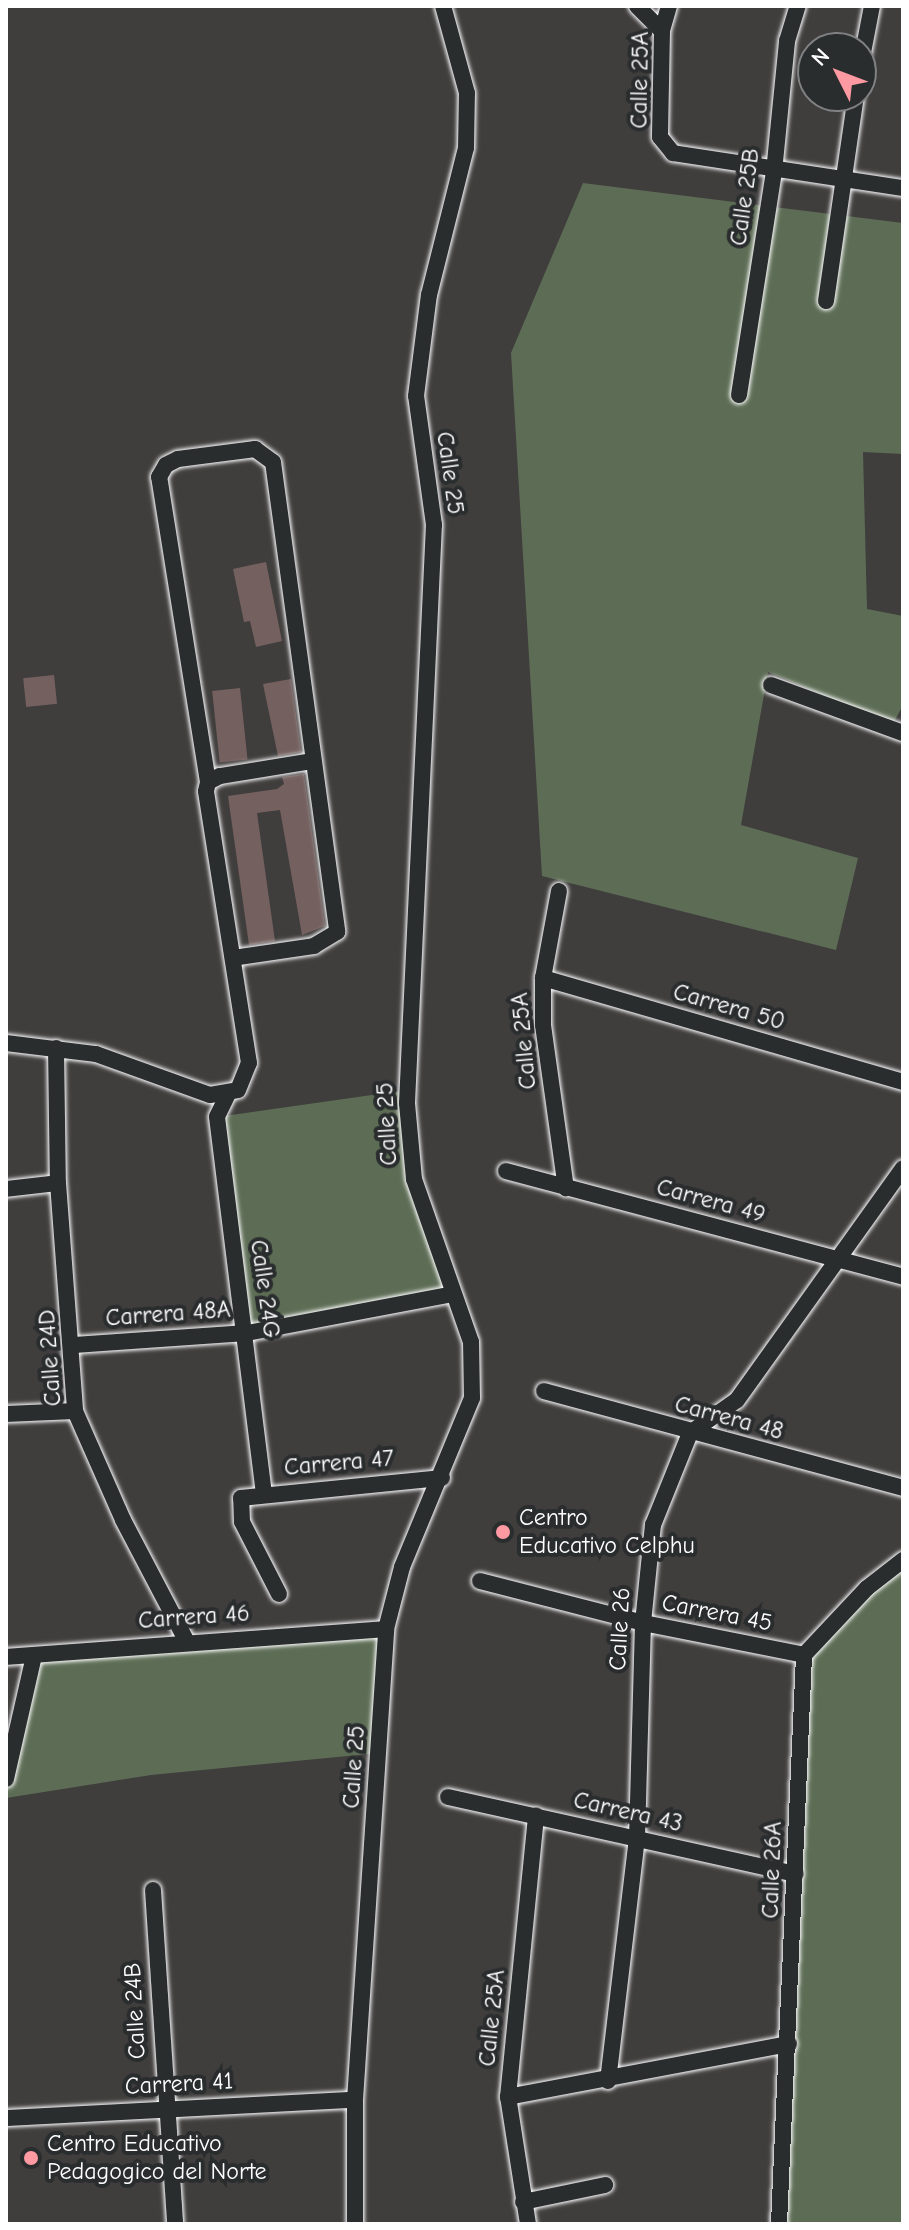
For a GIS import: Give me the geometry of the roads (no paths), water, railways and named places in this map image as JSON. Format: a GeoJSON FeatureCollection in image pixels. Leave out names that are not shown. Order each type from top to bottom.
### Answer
{"type":"FeatureCollection","features":[{"type":"Feature","properties":{"kind":"street","name":"Calle 25"},"geometry":{"type":"LineString","coordinates":[[355,2224],[355,2100],[386,1629],[402,1567],[442,1478],[472,1398],[471,1342],[414,1179],[407,1103],[434,525],[416,396],[429,295],[466,148],[467,93],[443,6]]}},
{"type":"Feature","properties":{"kind":"street"},"geometry":{"type":"LineString","coordinates":[[637,6],[662,31]]}},
{"type":"Feature","properties":{"kind":"street","name":"Calle 25A"},"geometry":{"type":"LineString","coordinates":[[669,6],[662,31],[660,137],[673,153],[774,172]]}},
{"type":"Feature","properties":{"kind":"street","name":"Calle 25B"},"geometry":{"type":"LineString","coordinates":[[739,395],[774,172],[787,41],[798,6]]}},
{"type":"Feature","properties":{"kind":"street"},"geometry":{"type":"LineString","coordinates":[[867,32],[872,6]]}},
{"type":"Feature","properties":{"kind":"street"},"geometry":{"type":"LineString","coordinates":[[826,301],[854,112]]}},
{"type":"Feature","properties":{"kind":"street"},"geometry":{"type":"LineString","coordinates":[[774,172],[903,188]]}},
{"type":"Feature","properties":{"kind":"street"},"geometry":{"type":"LineString","coordinates":[[6,1043],[39,1044],[111,1059],[210,1095],[228,1094],[245,1082],[249,1063],[159,477],[166,465],[178,459],[255,449],[273,462],[337,932],[314,946],[233,958]]}},
{"type":"Feature","properties":{"kind":"street"},"geometry":{"type":"LineString","coordinates":[[771,685],[903,733]]}},
{"type":"Feature","properties":{"kind":"street"},"geometry":{"type":"LineString","coordinates":[[208,782],[241,771],[313,761]]}},
{"type":"Feature","properties":{"kind":"street","name":"Calle 25A"},"geometry":{"type":"LineString","coordinates":[[559,891],[543,978],[543,1025],[566,1188]]}},
{"type":"Feature","properties":{"kind":"street","name":"Carrera 50"},"geometry":{"type":"LineString","coordinates":[[543,978],[903,1082]]}},
{"type":"Feature","properties":{"kind":"street","name":"Calle 24D"},"geometry":{"type":"LineString","coordinates":[[56,1048],[58,1183],[74,1345],[75,1411],[123,1520],[186,1640]]}},
{"type":"Feature","properties":{"kind":"street","name":"Calle 24G"},"geometry":{"type":"LineString","coordinates":[[228,1094],[217,1117],[247,1333],[264,1494]]}},
{"type":"Feature","properties":{"kind":"street"},"geometry":{"type":"LineString","coordinates":[[690,1433],[737,1400],[834,1259],[903,1168]]}},
{"type":"Feature","properties":{"kind":"street","name":"Carrera 49"},"geometry":{"type":"LineString","coordinates":[[506,1171],[903,1277]]}},
{"type":"Feature","properties":{"kind":"street"},"geometry":{"type":"LineString","coordinates":[[6,1189],[58,1183]]}},
{"type":"Feature","properties":{"kind":"street","name":"Carrera 48A"},"geometry":{"type":"LineString","coordinates":[[74,1345],[247,1333],[453,1294]]}},
{"type":"Feature","properties":{"kind":"street","name":"Carrera 48"},"geometry":{"type":"LineString","coordinates":[[544,1391],[690,1433],[903,1488]]}},
{"type":"Feature","properties":{"kind":"street"},"geometry":{"type":"LineString","coordinates":[[6,1414],[75,1411]]}},
{"type":"Feature","properties":{"kind":"street","name":"Calle 26"},"geometry":{"type":"LineString","coordinates":[[608,2081],[637,1838],[643,1623],[653,1525],[690,1433]]}},
{"type":"Feature","properties":{"kind":"street","name":"Carrera 47"},"geometry":{"type":"LineString","coordinates":[[279,1594],[242,1522],[241,1498],[442,1478]]}},
{"type":"Feature","properties":{"kind":"street"},"geometry":{"type":"LineString","coordinates":[[804,1655],[867,1588],[903,1560]]}},
{"type":"Feature","properties":{"kind":"street","name":"Carrera 45"},"geometry":{"type":"LineString","coordinates":[[480,1581],[643,1623],[804,1655]]}},
{"type":"Feature","properties":{"kind":"street","name":"Carrera 46"},"geometry":{"type":"LineString","coordinates":[[6,1657],[186,1640],[386,1629]]}},
{"type":"Feature","properties":{"kind":"street","name":"Calle 26A"},"geometry":{"type":"LineString","coordinates":[[779,2224],[804,1655]]}},
{"type":"Feature","properties":{"kind":"street"},"geometry":{"type":"LineString","coordinates":[[6,1779],[34,1656]]}},
{"type":"Feature","properties":{"kind":"street","name":"Carrera 43"},"geometry":{"type":"LineString","coordinates":[[448,1797],[796,1874]]}},
{"type":"Feature","properties":{"kind":"street","name":"Calle 25A"},"geometry":{"type":"LineString","coordinates":[[528,2224],[508,2097],[536,1815]]}},
{"type":"Feature","properties":{"kind":"street","name":"Calle 24B"},"geometry":{"type":"LineString","coordinates":[[153,1890],[164,2109],[175,2224]]}},
{"type":"Feature","properties":{"kind":"street"},"geometry":{"type":"LineString","coordinates":[[508,2097],[608,2081],[789,2044]]}},
{"type":"Feature","properties":{"kind":"street","name":"Carrera 41"},"geometry":{"type":"LineString","coordinates":[[6,2118],[355,2100]]}},
{"type":"Feature","properties":{"kind":"street"},"geometry":{"type":"LineString","coordinates":[[523,2202],[605,2185]]}},
{"type":"Feature","properties":{"kind":"place","name":"Centro Educativo Celphu"},"geometry":{"type":"Point","coordinates":[503,1532]}},
{"type":"Feature","properties":{"kind":"place","name":"Centro Educativo Pedagogico del Norte"},"geometry":{"type":"Point","coordinates":[31,2158]}}]}
